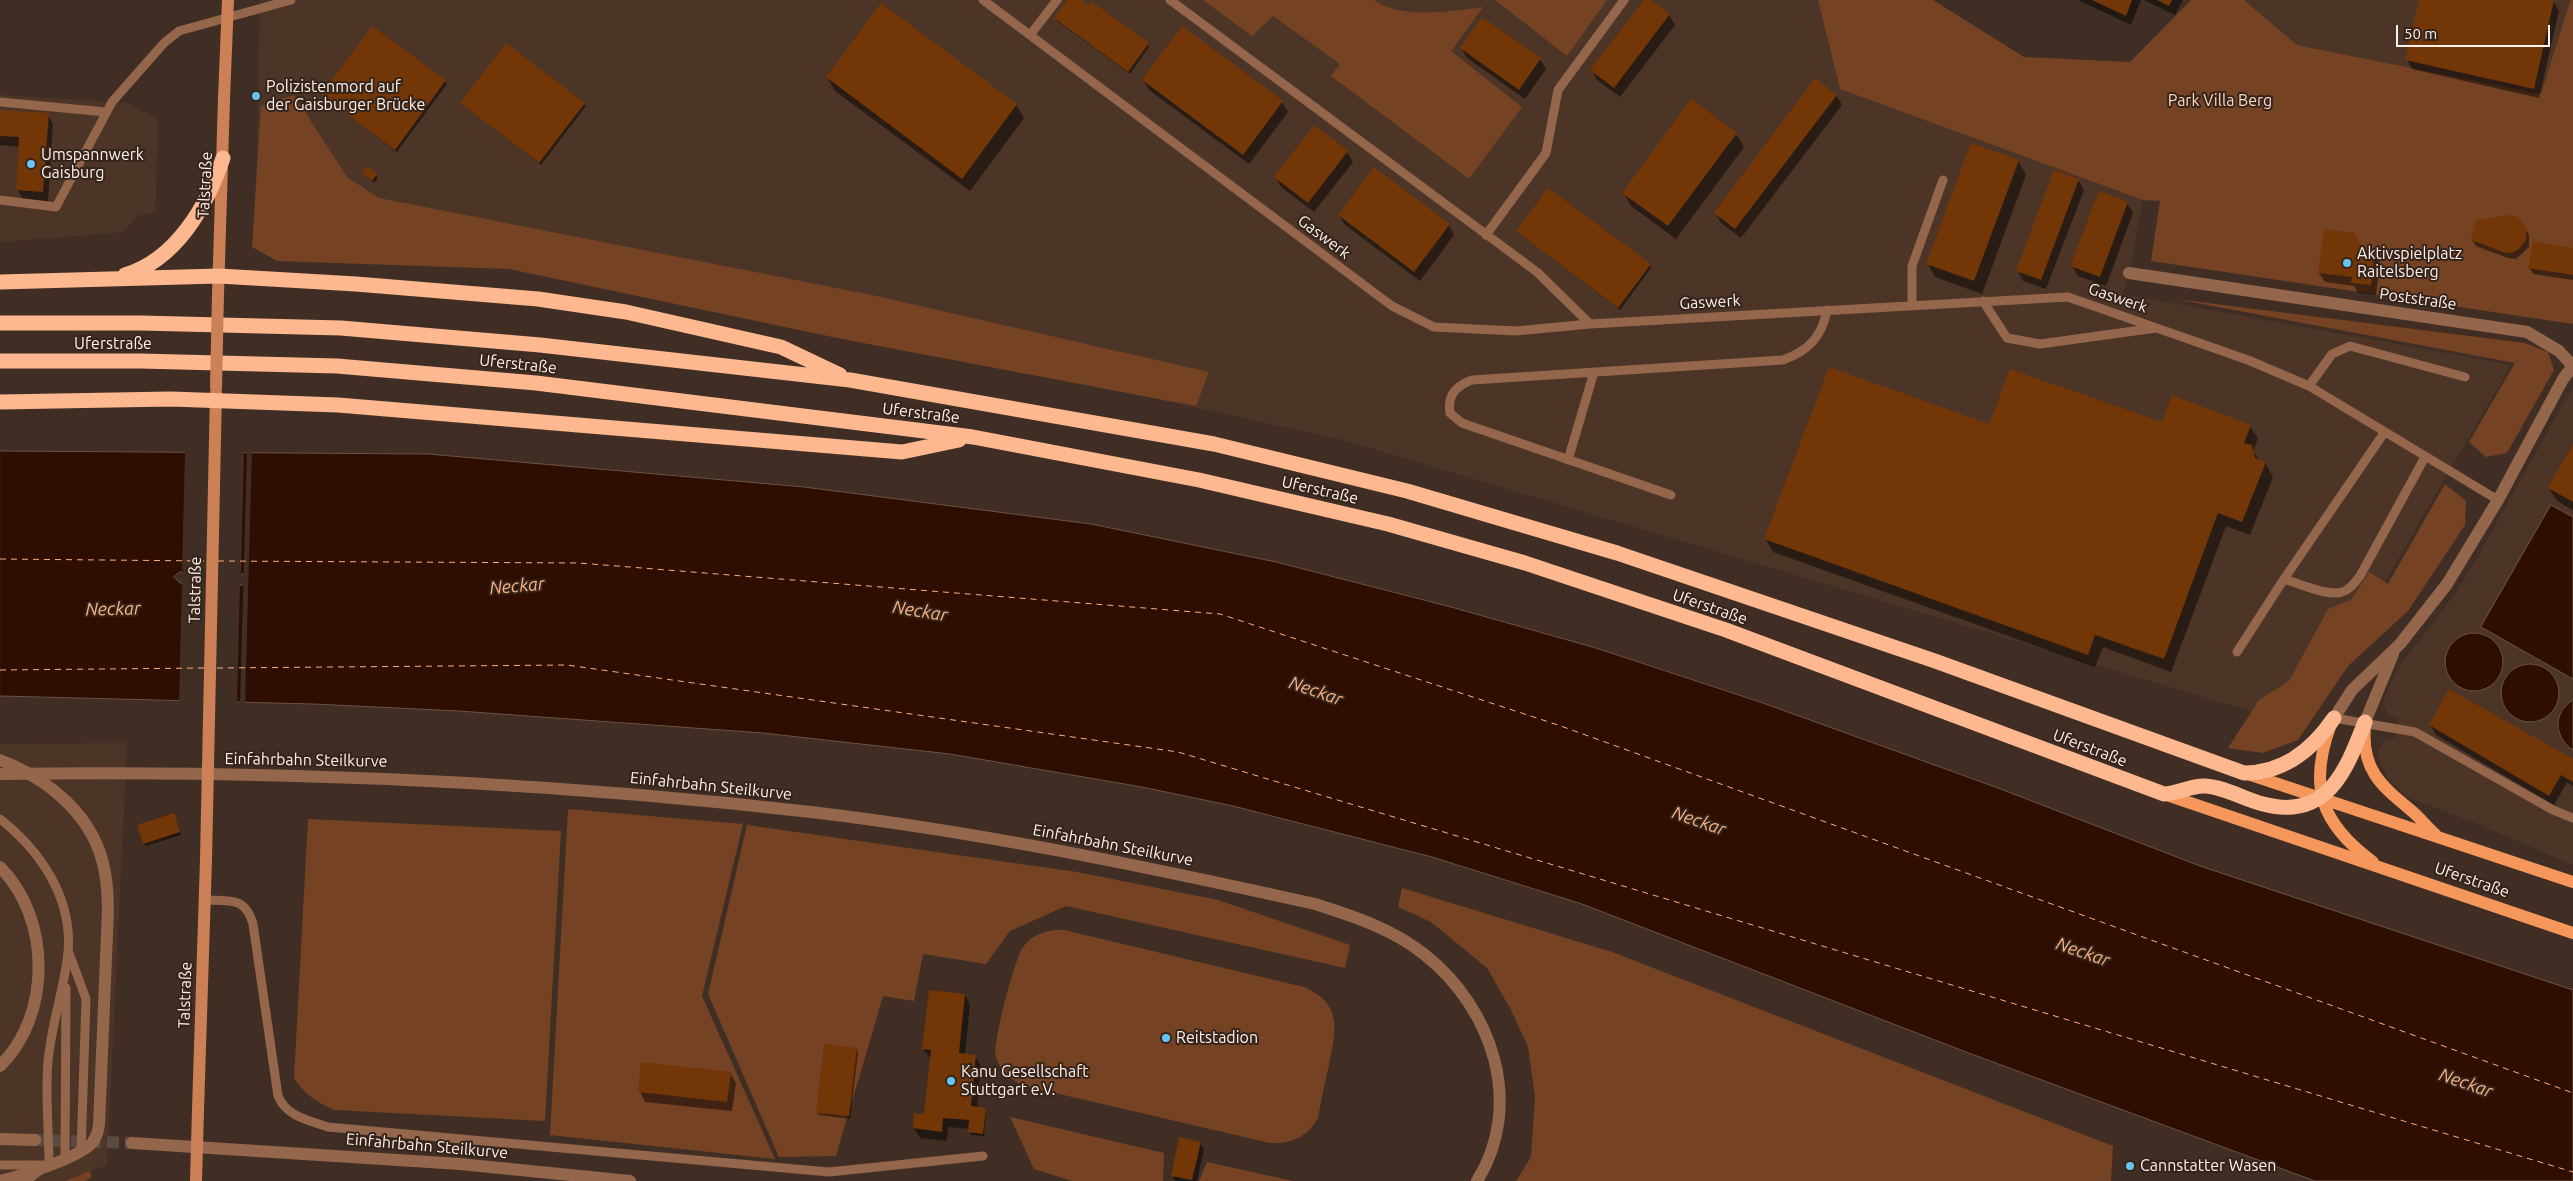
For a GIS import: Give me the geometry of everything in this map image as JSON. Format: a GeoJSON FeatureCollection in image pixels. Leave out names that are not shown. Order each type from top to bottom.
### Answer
{"type":"FeatureCollection","features":[{"type":"Feature","properties":{"kind":"highway"},"geometry":{"type":"LineString","coordinates":[[112,279],[133,272],[146,265],[183,234],[210,193],[223,158]]}},
{"type":"Feature","properties":{"kind":"highway"},"geometry":{"type":"LineString","coordinates":[[0,282],[219,276],[464,292],[538,299],[626,312],[781,347],[850,380]]}},
{"type":"Feature","properties":{"kind":"highway","name":"Uferstraße"},"geometry":{"type":"LineString","coordinates":[[0,323],[151,323],[341,328],[540,345],[850,380],[1214,444],[1407,491],[1617,553],[1936,662],[2244,773]]}},
{"type":"Feature","properties":{"kind":"highway","name":"Uferstraße"},"geometry":{"type":"LineString","coordinates":[[0,361],[140,361],[337,366],[536,383],[973,438],[1199,480],[1388,524],[1525,563],[1726,630],[2164,794]]}},
{"type":"Feature","properties":{"kind":"highway"},"geometry":{"type":"LineString","coordinates":[[0,402],[158,399],[338,404],[902,452],[973,438]]}},
{"type":"Feature","properties":{"kind":"highway"},"geometry":{"type":"LineString","coordinates":[[2244,773],[2264,771],[2296,758],[2314,745],[2334,718]]}},
{"type":"Feature","properties":{"kind":"highway"},"geometry":{"type":"LineString","coordinates":[[2164,794],[2204,786],[2276,807],[2296,806],[2321,798],[2340,779],[2365,722]]}},
{"type":"Feature","properties":{"kind":"main road","name":"Talstraße"},"geometry":{"type":"LineString","coordinates":[[196,1181],[206,859],[215,401],[228,0]]}},
{"type":"Feature","properties":{"kind":"main road"},"geometry":{"type":"LineString","coordinates":[[2334,718],[2321,758],[2319,785],[2321,798],[2327,813],[2346,839],[2386,870]]}},
{"type":"Feature","properties":{"kind":"main road"},"geometry":{"type":"LineString","coordinates":[[2365,722],[2366,754],[2377,779],[2391,795],[2442,838]]}},
{"type":"Feature","properties":{"kind":"main road","name":"Uferstraße"},"geometry":{"type":"LineString","coordinates":[[2244,773],[2573,882]]}},
{"type":"Feature","properties":{"kind":"main road","name":"Uferstraße"},"geometry":{"type":"LineString","coordinates":[[2164,794],[2573,933]]}},
{"type":"Feature","properties":{"kind":"street","name":"Poststraße"},"geometry":{"type":"LineString","coordinates":[[2129,273],[2527,332],[2559,351],[2573,366],[2563,379],[2498,500],[2447,584],[2400,644],[2388,663],[2365,722]]}},
{"type":"Feature","properties":{"kind":"street","name":"Poststraße"},"geometry":{"type":"LineString","coordinates":[[2334,718],[2352,690],[2400,644]]}},
{"type":"Feature","properties":{"kind":"street"},"geometry":{"type":"LineString","coordinates":[[0,760],[17,766],[48,784],[73,808],[92,836],[105,870],[107,885],[99,1125],[93,1142],[81,1152],[0,1181]]}},
{"type":"Feature","properties":{"kind":"street","name":"Einfahrbahn Steilkurve"},"geometry":{"type":"LineString","coordinates":[[0,774],[362,777],[579,790],[813,812],[1051,848],[1164,870],[1315,904],[1349,915],[1403,940],[1424,954],[1460,988],[1482,1026],[1494,1054],[1500,1092],[1498,1128],[1491,1150],[1477,1181]]}},
{"type":"Feature","properties":{"kind":"street"},"geometry":{"type":"LineString","coordinates":[[0,866],[20,895],[36,939],[39,980],[36,1001],[28,1023],[18,1044],[1,1063]]}},
{"type":"Feature","properties":{"kind":"street"},"geometry":{"type":"LineString","coordinates":[[0,878],[20,895]]}},
{"type":"Feature","properties":{"kind":"street"},"geometry":{"type":"LineString","coordinates":[[0,1139],[35,1140]]}},
{"type":"Feature","properties":{"kind":"street","name":"Einfahrbahn Steilkurve"},"geometry":{"type":"LineString","coordinates":[[132,1144],[450,1164],[630,1181]]}},
{"type":"Feature","properties":{"kind":"lane"},"geometry":{"type":"LineString","coordinates":[[0,200],[56,206],[106,112],[164,43],[179,31],[291,0]]}},
{"type":"Feature","properties":{"kind":"lane","name":"Gaswerk"},"geometry":{"type":"LineString","coordinates":[[983,0],[1392,306],[1434,327],[1516,331],[1590,324],[1983,301],[2068,298],[2248,360],[2309,386],[2384,434],[2498,500]]}},
{"type":"Feature","properties":{"kind":"lane"},"geometry":{"type":"LineString","coordinates":[[1030,36],[1057,0]]}},
{"type":"Feature","properties":{"kind":"lane"},"geometry":{"type":"LineString","coordinates":[[1170,0],[1537,272],[1590,324]]}},
{"type":"Feature","properties":{"kind":"lane"},"geometry":{"type":"LineString","coordinates":[[1486,234],[1546,153],[1558,90],[1624,0]]}},
{"type":"Feature","properties":{"kind":"lane"},"geometry":{"type":"LineString","coordinates":[[0,102],[106,112]]}},
{"type":"Feature","properties":{"kind":"lane"},"geometry":{"type":"LineString","coordinates":[[1912,305],[1912,266],[1942,180]]}},
{"type":"Feature","properties":{"kind":"lane"},"geometry":{"type":"LineString","coordinates":[[1983,301],[2008,338],[2040,344],[2158,328]]}},
{"type":"Feature","properties":{"kind":"lane"},"geometry":{"type":"LineString","coordinates":[[1671,495],[1454,419],[1449,405],[1451,395],[1463,383],[1472,380],[1783,360],[1799,354],[1814,341],[1824,326],[1827,310]]}},
{"type":"Feature","properties":{"kind":"lane"},"geometry":{"type":"LineString","coordinates":[[2309,386],[2332,354],[2350,346],[2465,377]]}},
{"type":"Feature","properties":{"kind":"lane"},"geometry":{"type":"LineString","coordinates":[[1568,460],[1594,372]]}},
{"type":"Feature","properties":{"kind":"lane"},"geometry":{"type":"LineString","coordinates":[[2237,652],[2284,579],[2384,434]]}},
{"type":"Feature","properties":{"kind":"lane"},"geometry":{"type":"LineString","coordinates":[[2284,579],[2330,593],[2341,593],[2350,588],[2360,576],[2425,457]]}},
{"type":"Feature","properties":{"kind":"lane"},"geometry":{"type":"LineString","coordinates":[[2334,718],[2415,732],[2553,810],[2573,818]]}},
{"type":"Feature","properties":{"kind":"lane"},"geometry":{"type":"LineString","coordinates":[[0,820],[27,843],[53,880],[67,923],[68,951],[48,1062],[49,1165]]}},
{"type":"Feature","properties":{"kind":"lane"},"geometry":{"type":"LineString","coordinates":[[204,900],[235,901],[242,904],[248,912],[253,924],[278,1096],[287,1111],[295,1116],[328,1127],[829,1172],[983,1156]]}},
{"type":"Feature","properties":{"kind":"lane"},"geometry":{"type":"LineString","coordinates":[[68,951],[86,999],[81,1152]]}},
{"type":"Feature","properties":{"kind":"lane"},"geometry":{"type":"LineString","coordinates":[[65,1158],[66,965]]}},
{"type":"Feature","properties":{"kind":"lane"},"geometry":{"type":"LineString","coordinates":[[0,1165],[49,1165]]}},
{"type":"Feature","properties":{"kind":"lane"},"geometry":{"type":"LineString","coordinates":[[26,1181],[49,1165]]}},
{"type":"Feature","properties":{"kind":"shaded area"},"geometry":{"type":"Polygon","coordinates":[[[260,0],[1818,0],[1840,89],[2143,200],[2129,273],[2122,294],[2511,365],[2301,726],[1344,440],[784,318],[504,264],[255,244],[260,0]]]}},
{"type":"Feature","properties":{"kind":"shaded area"},"geometry":{"type":"Polygon","coordinates":[[[2244,0],[2573,0],[2562,98],[2297,45],[2244,0]]]}},
{"type":"Feature","properties":{"kind":"shaded area"},"geometry":{"type":"Polygon","coordinates":[[[0,95],[128,103],[158,120],[155,212],[137,216],[124,232],[0,242],[0,95]]]}},
{"type":"Feature","properties":{"kind":"shaded area"},"geometry":{"type":"Polygon","coordinates":[[[2573,386],[2573,865],[2478,824],[2407,797],[2387,778],[2377,754],[2383,741],[2396,737],[2399,718],[2387,713],[2383,703],[2391,682],[2402,663],[2455,594],[2476,560],[2573,386]]]}},
{"type":"Feature","properties":{"kind":"shaded area"},"geometry":{"type":"Polygon","coordinates":[[[127,743],[107,1165],[64,1181],[0,1181],[0,744],[127,743]]]}},
{"type":"Feature","properties":{"kind":"green space"},"geometry":{"type":"Polygon","coordinates":[[[1203,0],[1374,0],[1398,10],[1413,12],[1483,7],[1451,51],[1522,107],[1469,179],[1331,76],[1340,64],[1273,16],[1252,36],[1203,0]]]}},
{"type":"Feature","properties":{"kind":"green space"},"geometry":{"type":"Polygon","coordinates":[[[1495,0],[1607,0],[1567,56],[1495,0]]]}},
{"type":"Feature","properties":{"kind":"green space","name":"Park Villa Berg"},"geometry":{"type":"Polygon","coordinates":[[[1818,0],[1933,0],[2024,57],[2130,62],[2191,0],[2244,0],[2297,45],[2541,94],[2568,8],[2571,0],[2573,0],[2573,324],[2151,261],[2160,201],[2143,200],[1840,89],[1818,0]]]}},
{"type":"Feature","properties":{"kind":"green space"},"geometry":{"type":"Polygon","coordinates":[[[294,95],[347,177],[379,198],[872,295],[1209,372],[1196,406],[842,339],[509,269],[277,261],[252,247],[261,106],[294,95]]]}},
{"type":"Feature","properties":{"kind":"green space"},"geometry":{"type":"Polygon","coordinates":[[[2176,299],[2525,343],[2548,352],[2554,370],[2507,453],[2486,457],[2469,442],[2515,363],[2176,299]]]}},
{"type":"Feature","properties":{"kind":"green space"},"geometry":{"type":"Polygon","coordinates":[[[2445,484],[2466,501],[2465,525],[2408,611],[2348,666],[2298,740],[2263,753],[2228,748],[2259,700],[2289,681],[2328,609],[2351,600],[2369,572],[2388,584],[2445,484]]]}},
{"type":"Feature","properties":{"kind":"green space"},"geometry":{"type":"Polygon","coordinates":[[[568,809],[743,824],[702,996],[775,1159],[550,1135],[568,809]]]}},
{"type":"Feature","properties":{"kind":"green space"},"geometry":{"type":"Polygon","coordinates":[[[308,819],[561,831],[545,1121],[335,1110],[323,1105],[297,1083],[294,1078],[308,819]]]}},
{"type":"Feature","properties":{"kind":"green space"},"geometry":{"type":"Polygon","coordinates":[[[747,825],[1077,872],[1218,900],[1350,945],[1345,968],[1066,906],[1010,931],[986,964],[923,954],[914,1001],[883,996],[836,1156],[779,1157],[708,994],[747,825]]]}},
{"type":"Feature","properties":{"kind":"green space"},"geometry":{"type":"Polygon","coordinates":[[[1402,888],[1612,952],[2113,1146],[2111,1181],[1516,1181],[1531,1157],[1535,1096],[1528,1047],[1511,1010],[1487,968],[1431,922],[1398,907],[1402,888]]]}},
{"type":"Feature","properties":{"kind":"green space","name":"Reitstadion"},"geometry":{"type":"Polygon","coordinates":[[[1064,930],[1304,987],[1317,994],[1331,1010],[1334,1019],[1334,1040],[1318,1118],[1314,1125],[1304,1135],[1292,1141],[1270,1143],[1025,1086],[1011,1078],[1004,1071],[996,1057],[997,1037],[1009,985],[1018,957],[1028,941],[1044,932],[1064,930]]]}},
{"type":"Feature","properties":{"kind":"green space"},"geometry":{"type":"Polygon","coordinates":[[[1010,1117],[1164,1153],[1163,1181],[1072,1181],[1034,1169],[1010,1117]]]}},
{"type":"Feature","properties":{"kind":"green space"},"geometry":{"type":"Polygon","coordinates":[[[1207,1162],[1293,1181],[1199,1181],[1207,1162]]]}},
{"type":"Feature","properties":{"kind":"green space"},"geometry":{"type":"Polygon","coordinates":[[[90,1171],[92,1177],[85,1181],[65,1181],[90,1171]]]}},
{"type":"Feature","properties":{"kind":"water","name":"Neckar"},"geometry":{"type":"Polygon","coordinates":[[[0,451],[428,454],[804,487],[1091,524],[1276,562],[1451,607],[1596,648],[1763,703],[1998,788],[2200,866],[2573,990],[2573,1181],[2315,1181],[1966,1052],[1582,904],[1432,857],[1233,806],[1142,787],[950,754],[763,733],[459,711],[314,704],[0,696],[0,451]],[[180,572],[174,577],[180,583],[242,585],[248,580],[243,574],[180,572]]]}},
{"type":"Feature","properties":{"kind":"water"},"geometry":{"type":"Polygon","coordinates":[[[2551,505],[2573,517],[2573,679],[2481,627],[2551,505]]]}},
{"type":"Feature","properties":{"kind":"water"},"geometry":{"type":"Polygon","coordinates":[[[2474,633],[2490,638],[2498,646],[2503,662],[2498,678],[2490,686],[2474,691],[2458,686],[2450,678],[2445,662],[2450,646],[2458,638],[2474,633]]]}},
{"type":"Feature","properties":{"kind":"water"},"geometry":{"type":"Polygon","coordinates":[[[2530,664],[2546,669],[2554,677],[2559,693],[2554,709],[2546,717],[2530,722],[2514,717],[2506,709],[2501,693],[2506,677],[2514,669],[2530,664]]]}},
{"type":"Feature","properties":{"kind":"water"},"geometry":{"type":"Polygon","coordinates":[[[2573,700],[2573,750],[2562,739],[2558,725],[2561,711],[2573,700]]]}},
{"type":"Feature","properties":{"kind":"pier"},"geometry":{"type":"Polygon","coordinates":[[[185,450],[244,450],[241,576],[182,574],[185,450]]]}},
{"type":"Feature","properties":{"kind":"pier"},"geometry":{"type":"Polygon","coordinates":[[[247,450],[252,450],[245,704],[240,704],[247,450]]]}},
{"type":"Feature","properties":{"kind":"pier"},"geometry":{"type":"Polygon","coordinates":[[[182,581],[240,583],[237,704],[179,703],[182,581]]]}},
{"type":"Feature","properties":{"kind":"building"},"geometry":{"type":"Polygon","coordinates":[[[1067,0],[1081,0],[1089,6],[1092,2],[1149,43],[1128,72],[1054,18],[1067,0]]]}},
{"type":"Feature","properties":{"kind":"building"},"geometry":{"type":"Polygon","coordinates":[[[1644,0],[1651,0],[1670,14],[1614,88],[1590,70],[1644,0]]]}},
{"type":"Feature","properties":{"kind":"building"},"geometry":{"type":"Polygon","coordinates":[[[2092,0],[2132,0],[2126,16],[2092,0]]]}},
{"type":"Feature","properties":{"kind":"building"},"geometry":{"type":"Polygon","coordinates":[[[2157,0],[2172,0],[2169,6],[2157,0]]]}},
{"type":"Feature","properties":{"kind":"building"},"geometry":{"type":"Polygon","coordinates":[[[2419,0],[2554,0],[2534,89],[2405,60],[2419,0]]]}},
{"type":"Feature","properties":{"kind":"building"},"geometry":{"type":"Polygon","coordinates":[[[881,3],[1017,104],[962,179],[826,77],[881,3]]]}},
{"type":"Feature","properties":{"kind":"building"},"geometry":{"type":"Polygon","coordinates":[[[1482,17],[1541,58],[1519,90],[1460,48],[1482,17]]]}},
{"type":"Feature","properties":{"kind":"building"},"geometry":{"type":"Polygon","coordinates":[[[372,26],[446,80],[395,150],[321,95],[372,26]]]}},
{"type":"Feature","properties":{"kind":"building"},"geometry":{"type":"Polygon","coordinates":[[[1182,26],[1283,101],[1243,155],[1142,80],[1182,26]]]}},
{"type":"Feature","properties":{"kind":"building"},"geometry":{"type":"Polygon","coordinates":[[[506,43],[585,103],[539,163],[460,103],[506,43]]]}},
{"type":"Feature","properties":{"kind":"building"},"geometry":{"type":"Polygon","coordinates":[[[1815,78],[1837,95],[1735,229],[1714,213],[1815,78]]]}},
{"type":"Feature","properties":{"kind":"building"},"geometry":{"type":"Polygon","coordinates":[[[1691,99],[1737,133],[1668,226],[1622,193],[1691,99]]]}},
{"type":"Feature","properties":{"kind":"building","name":"Umspannwerk Gaisburg"},"geometry":{"type":"Polygon","coordinates":[[[0,110],[49,113],[43,192],[16,190],[19,137],[0,136],[0,110]]]}},
{"type":"Feature","properties":{"kind":"building"},"geometry":{"type":"Polygon","coordinates":[[[1314,125],[1348,151],[1308,203],[1274,177],[1314,125]]]}},
{"type":"Feature","properties":{"kind":"building"},"geometry":{"type":"Polygon","coordinates":[[[1971,143],[2019,160],[1974,281],[1926,264],[1971,143]]]}},
{"type":"Feature","properties":{"kind":"building"},"geometry":{"type":"Polygon","coordinates":[[[367,166],[377,174],[372,181],[362,173],[367,166]]]}},
{"type":"Feature","properties":{"kind":"building"},"geometry":{"type":"Polygon","coordinates":[[[1374,167],[1450,224],[1414,272],[1338,215],[1374,167]]]}},
{"type":"Feature","properties":{"kind":"building"},"geometry":{"type":"Polygon","coordinates":[[[2054,170],[2079,179],[2041,280],[2016,271],[2054,170]]]}},
{"type":"Feature","properties":{"kind":"building"},"geometry":{"type":"Polygon","coordinates":[[[1548,188],[1651,264],[1618,308],[1516,231],[1548,188]]]}},
{"type":"Feature","properties":{"kind":"building"},"geometry":{"type":"Polygon","coordinates":[[[2099,191],[2128,202],[2100,277],[2070,266],[2099,191]]]}},
{"type":"Feature","properties":{"kind":"building"},"geometry":{"type":"Polygon","coordinates":[[[2510,215],[2518,217],[2526,227],[2526,240],[2519,249],[2512,253],[2503,252],[2471,240],[2476,220],[2510,215]]]}},
{"type":"Feature","properties":{"kind":"building","name":"Aktivspielplatz Raitelsberg"},"geometry":{"type":"Polygon","coordinates":[[[2324,229],[2355,233],[2363,251],[2375,252],[2371,285],[2351,283],[2352,277],[2318,273],[2324,229]]]}},
{"type":"Feature","properties":{"kind":"building"},"geometry":{"type":"Polygon","coordinates":[[[2533,241],[2573,248],[2573,275],[2528,268],[2533,241]]]}},
{"type":"Feature","properties":{"kind":"building"},"geometry":{"type":"Polygon","coordinates":[[[1829,367],[1989,424],[2010,369],[2162,422],[2172,395],[2251,425],[2244,443],[2252,445],[2255,458],[2266,462],[2242,522],[2218,513],[2164,659],[2095,635],[2088,655],[1764,539],[1829,367]]]}},
{"type":"Feature","properties":{"kind":"building"},"geometry":{"type":"Polygon","coordinates":[[[2573,444],[2573,502],[2548,488],[2573,444]]]}},
{"type":"Feature","properties":{"kind":"building"},"geometry":{"type":"Polygon","coordinates":[[[2449,689],[2573,759],[2573,782],[2561,775],[2549,796],[2429,725],[2449,689]]]}},
{"type":"Feature","properties":{"kind":"building"},"geometry":{"type":"Polygon","coordinates":[[[174,813],[180,832],[143,844],[137,825],[174,813]]]}},
{"type":"Feature","properties":{"kind":"building","name":"Kanu Gesellschaft Stuttgart e.V."},"geometry":{"type":"Polygon","coordinates":[[[929,990],[965,994],[959,1053],[976,1055],[971,1106],[986,1108],[983,1134],[968,1132],[969,1120],[943,1118],[942,1132],[913,1128],[914,1113],[924,1114],[931,1050],[922,1049],[929,990]]]}},
{"type":"Feature","properties":{"kind":"building"},"geometry":{"type":"Polygon","coordinates":[[[824,1044],[857,1048],[849,1116],[816,1113],[824,1044]]]}},
{"type":"Feature","properties":{"kind":"building"},"geometry":{"type":"Polygon","coordinates":[[[641,1062],[731,1072],[727,1102],[638,1092],[641,1062]]]}},
{"type":"Feature","properties":{"kind":"building"},"geometry":{"type":"Polygon","coordinates":[[[1179,1137],[1201,1142],[1192,1180],[1171,1176],[1179,1137]]]}},
{"type":"Feature","properties":{"kind":"ferry route"},"geometry":{"type":"LineString","coordinates":[[0,559],[207,561]]}},
{"type":"Feature","properties":{"kind":"ferry route"},"geometry":{"type":"LineString","coordinates":[[218,561],[579,563],[1220,614],[1558,725],[2573,1093]]}},
{"type":"Feature","properties":{"kind":"ferry route"},"geometry":{"type":"LineString","coordinates":[[217,668],[567,665],[1178,752],[2573,1172]]}},
{"type":"Feature","properties":{"kind":"ferry route"},"geometry":{"type":"LineString","coordinates":[[0,670],[205,668]]}},
{"type":"Feature","properties":{"kind":"tunnel"},"geometry":{"type":"LineString","coordinates":[[35,1140],[132,1143]]}},
{"type":"Feature","properties":{"kind":"place","name":"Polizistenmord auf der Gaisburger Brücke"},"geometry":{"type":"Point","coordinates":[256,96]}},
{"type":"Feature","properties":{"kind":"place","name":"Umspannwerk Gaisburg"},"geometry":{"type":"Point","coordinates":[31,164]}},
{"type":"Feature","properties":{"kind":"place","name":"Aktivspielplatz Raitelsberg"},"geometry":{"type":"Point","coordinates":[2347,263]}},
{"type":"Feature","properties":{"kind":"place","name":"Reitstadion"},"geometry":{"type":"Point","coordinates":[1166,1038]}},
{"type":"Feature","properties":{"kind":"place","name":"Kanu Gesellschaft Stuttgart e.V."},"geometry":{"type":"Point","coordinates":[951,1081]}},
{"type":"Feature","properties":{"kind":"place","name":"Cannstatter Wasen"},"geometry":{"type":"Point","coordinates":[2130,1166]}}]}
